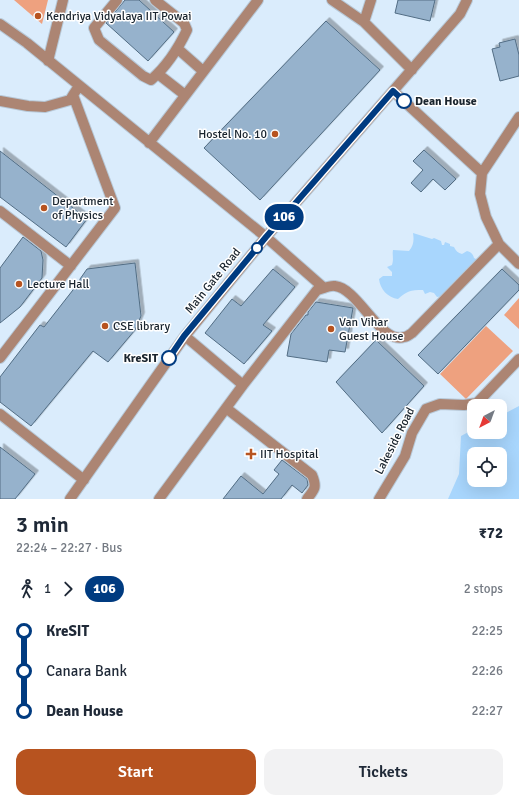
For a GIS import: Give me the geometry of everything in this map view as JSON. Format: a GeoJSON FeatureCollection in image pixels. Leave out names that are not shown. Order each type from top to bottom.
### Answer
{"type":"FeatureCollection","features":[{"type":"Feature","properties":{"kind":"street"},"geometry":{"type":"LineString","coordinates":[[48,61],[63,0]]}},
{"type":"Feature","properties":{"kind":"street"},"geometry":{"type":"LineString","coordinates":[[117,0],[94,28],[98,40],[143,76],[151,80],[158,74],[178,49],[188,30],[184,23],[155,0]]}},
{"type":"Feature","properties":{"kind":"street"},"geometry":{"type":"LineString","coordinates":[[149,143],[258,0]]}},
{"type":"Feature","properties":{"kind":"street"},"geometry":{"type":"LineString","coordinates":[[332,0],[364,22],[412,70]]}},
{"type":"Feature","properties":{"kind":"street"},"geometry":{"type":"LineString","coordinates":[[364,22],[371,0]]}},
{"type":"Feature","properties":{"kind":"street","name":"Main Gate Road"},"geometry":{"type":"LineString","coordinates":[[70,499],[184,336],[266,237],[460,14],[467,0]]}},
{"type":"Feature","properties":{"kind":"street"},"geometry":{"type":"LineString","coordinates":[[0,24],[27,43],[266,237],[324,288]]}},
{"type":"Feature","properties":{"kind":"street"},"geometry":{"type":"LineString","coordinates":[[178,49],[203,72]]}},
{"type":"Feature","properties":{"kind":"street"},"geometry":{"type":"LineString","coordinates":[[158,74],[185,95]]}},
{"type":"Feature","properties":{"kind":"street"},"geometry":{"type":"LineString","coordinates":[[0,101],[28,106],[45,107],[70,100],[79,86]]}},
{"type":"Feature","properties":{"kind":"street"},"geometry":{"type":"LineString","coordinates":[[393,91],[482,173]]}},
{"type":"Feature","properties":{"kind":"street"},"geometry":{"type":"LineString","coordinates":[[2,352],[115,208],[72,95]]}},
{"type":"Feature","properties":{"kind":"street"},"geometry":{"type":"LineString","coordinates":[[519,117],[482,173],[480,194],[486,218],[499,244],[519,264]]}},
{"type":"Feature","properties":{"kind":"street"},"geometry":{"type":"LineString","coordinates":[[0,211],[71,266]]}},
{"type":"Feature","properties":{"kind":"street"},"geometry":{"type":"LineString","coordinates":[[159,499],[243,385],[317,290],[335,286],[348,292],[385,332],[396,337],[404,338],[412,333],[499,244]]}},
{"type":"Feature","properties":{"kind":"street"},"geometry":{"type":"LineString","coordinates":[[184,336],[243,385]]}},
{"type":"Feature","properties":{"kind":"street","name":"Lakeside Road"},"geometry":{"type":"LineString","coordinates":[[379,499],[405,456],[412,433],[426,409],[440,404],[464,405],[477,402],[519,359]]}},
{"type":"Feature","properties":{"kind":"street"},"geometry":{"type":"LineString","coordinates":[[226,408],[312,475],[315,483],[314,491],[307,499]]}},
{"type":"Feature","properties":{"kind":"street"},"geometry":{"type":"LineString","coordinates":[[0,414],[84,480]]}},
{"type":"Feature","properties":{"kind":"shaded area"},"geometry":{"type":"Polygon","coordinates":[[[14,0],[48,0],[42,24],[14,0]]]}},
{"type":"Feature","properties":{"kind":"shaded area"},"geometry":{"type":"Polygon","coordinates":[[[519,298],[519,329],[504,315],[519,298]]]}},
{"type":"Feature","properties":{"kind":"shaded area"},"geometry":{"type":"Polygon","coordinates":[[[486,326],[513,351],[466,399],[440,374],[486,326]]]}},
{"type":"Feature","properties":{"kind":"water"},"geometry":{"type":"Polygon","coordinates":[[[413,233],[432,239],[434,238],[441,241],[442,245],[444,245],[445,242],[450,244],[450,246],[454,247],[457,252],[461,254],[468,251],[478,260],[469,269],[467,268],[465,274],[442,296],[437,297],[434,293],[430,292],[425,294],[423,290],[419,290],[404,294],[398,299],[391,297],[383,289],[379,279],[383,276],[392,276],[392,272],[387,267],[392,265],[393,250],[409,251],[412,247],[414,238],[413,233]]]}},
{"type":"Feature","properties":{"kind":"water"},"geometry":{"type":"Polygon","coordinates":[[[519,406],[519,499],[448,499],[459,474],[461,436],[467,433],[467,439],[507,439],[507,412],[519,406]]]}},
{"type":"Feature","properties":{"kind":"building"},"geometry":{"type":"Polygon","coordinates":[[[125,0],[139,0],[174,32],[148,61],[106,23],[125,0]]]}},
{"type":"Feature","properties":{"kind":"building"},"geometry":{"type":"Polygon","coordinates":[[[398,0],[435,0],[430,21],[395,13],[398,0]]]}},
{"type":"Feature","properties":{"kind":"building"},"geometry":{"type":"Polygon","coordinates":[[[326,21],[380,70],[260,200],[204,148],[326,21]]]}},
{"type":"Feature","properties":{"kind":"building"},"geometry":{"type":"Polygon","coordinates":[[[515,39],[519,55],[519,76],[500,81],[492,49],[500,47],[499,43],[515,39]]]}},
{"type":"Feature","properties":{"kind":"building"},"geometry":{"type":"Polygon","coordinates":[[[424,150],[456,179],[445,190],[433,179],[421,192],[411,183],[423,170],[413,161],[424,150]]]}},
{"type":"Feature","properties":{"kind":"building","name":"Department of Physics"},"geometry":{"type":"Polygon","coordinates":[[[0,151],[87,219],[66,247],[0,197],[0,151]]]}},
{"type":"Feature","properties":{"kind":"building","name":"Lecture Hall"},"geometry":{"type":"Polygon","coordinates":[[[23,237],[41,251],[43,260],[42,278],[20,307],[0,323],[0,268],[23,237]]]}},
{"type":"Feature","properties":{"kind":"building"},"geometry":{"type":"Polygon","coordinates":[[[135,263],[141,316],[135,330],[108,362],[93,351],[31,426],[0,402],[0,377],[40,325],[44,327],[80,281],[87,269],[135,263]]]}},
{"type":"Feature","properties":{"kind":"building"},"geometry":{"type":"Polygon","coordinates":[[[273,269],[295,287],[263,325],[272,331],[244,364],[205,333],[232,299],[241,306],[273,269]]]}},
{"type":"Feature","properties":{"kind":"building"},"geometry":{"type":"Polygon","coordinates":[[[502,269],[519,285],[519,290],[438,374],[418,355],[502,269]]]}},
{"type":"Feature","properties":{"kind":"building"},"geometry":{"type":"Polygon","coordinates":[[[316,302],[353,308],[345,352],[329,350],[327,362],[287,356],[291,334],[306,315],[308,315],[308,312],[316,302]]]}},
{"type":"Feature","properties":{"kind":"building"},"geometry":{"type":"Polygon","coordinates":[[[376,340],[424,386],[382,433],[336,382],[376,340]]]}},
{"type":"Feature","properties":{"kind":"building"},"geometry":{"type":"Polygon","coordinates":[[[0,447],[35,474],[15,499],[0,499],[0,447]]]}},
{"type":"Feature","properties":{"kind":"building"},"geometry":{"type":"Polygon","coordinates":[[[282,460],[307,479],[308,485],[302,493],[292,485],[281,499],[223,499],[241,476],[263,494],[279,474],[274,470],[282,460]]]}},
{"type":"Feature","properties":{"kind":"bus line","name":"106"},"geometry":{"type":"LineString","coordinates":[[169,358],[184,336],[266,237],[393,91],[404,101]]}},
{"type":"Feature","properties":{"kind":"place","name":"Kendriya Vidyalaya IIT Powai"},"geometry":{"type":"Point","coordinates":[38,16]}},
{"type":"Feature","properties":{"kind":"place","name":"Dean House"},"geometry":{"type":"Point","coordinates":[404,101]}},
{"type":"Feature","properties":{"kind":"place","name":"Hostel No. 10"},"geometry":{"type":"Point","coordinates":[275,134]}},
{"type":"Feature","properties":{"kind":"place","name":"Department of Physics"},"geometry":{"type":"Point","coordinates":[44,208]}},
{"type":"Feature","properties":{"kind":"place","name":"Lecture Hall"},"geometry":{"type":"Point","coordinates":[19,284]}},
{"type":"Feature","properties":{"kind":"place","name":"CSE library"},"geometry":{"type":"Point","coordinates":[105,326]}},
{"type":"Feature","properties":{"kind":"place","name":"Van Vihar Guest House"},"geometry":{"type":"Point","coordinates":[331,329]}},
{"type":"Feature","properties":{"kind":"place","name":"KreSIT"},"geometry":{"type":"Point","coordinates":[169,358]}},
{"type":"Feature","properties":{"kind":"place","name":"IIT Hospital"},"geometry":{"type":"Point","coordinates":[251,454]}}]}
